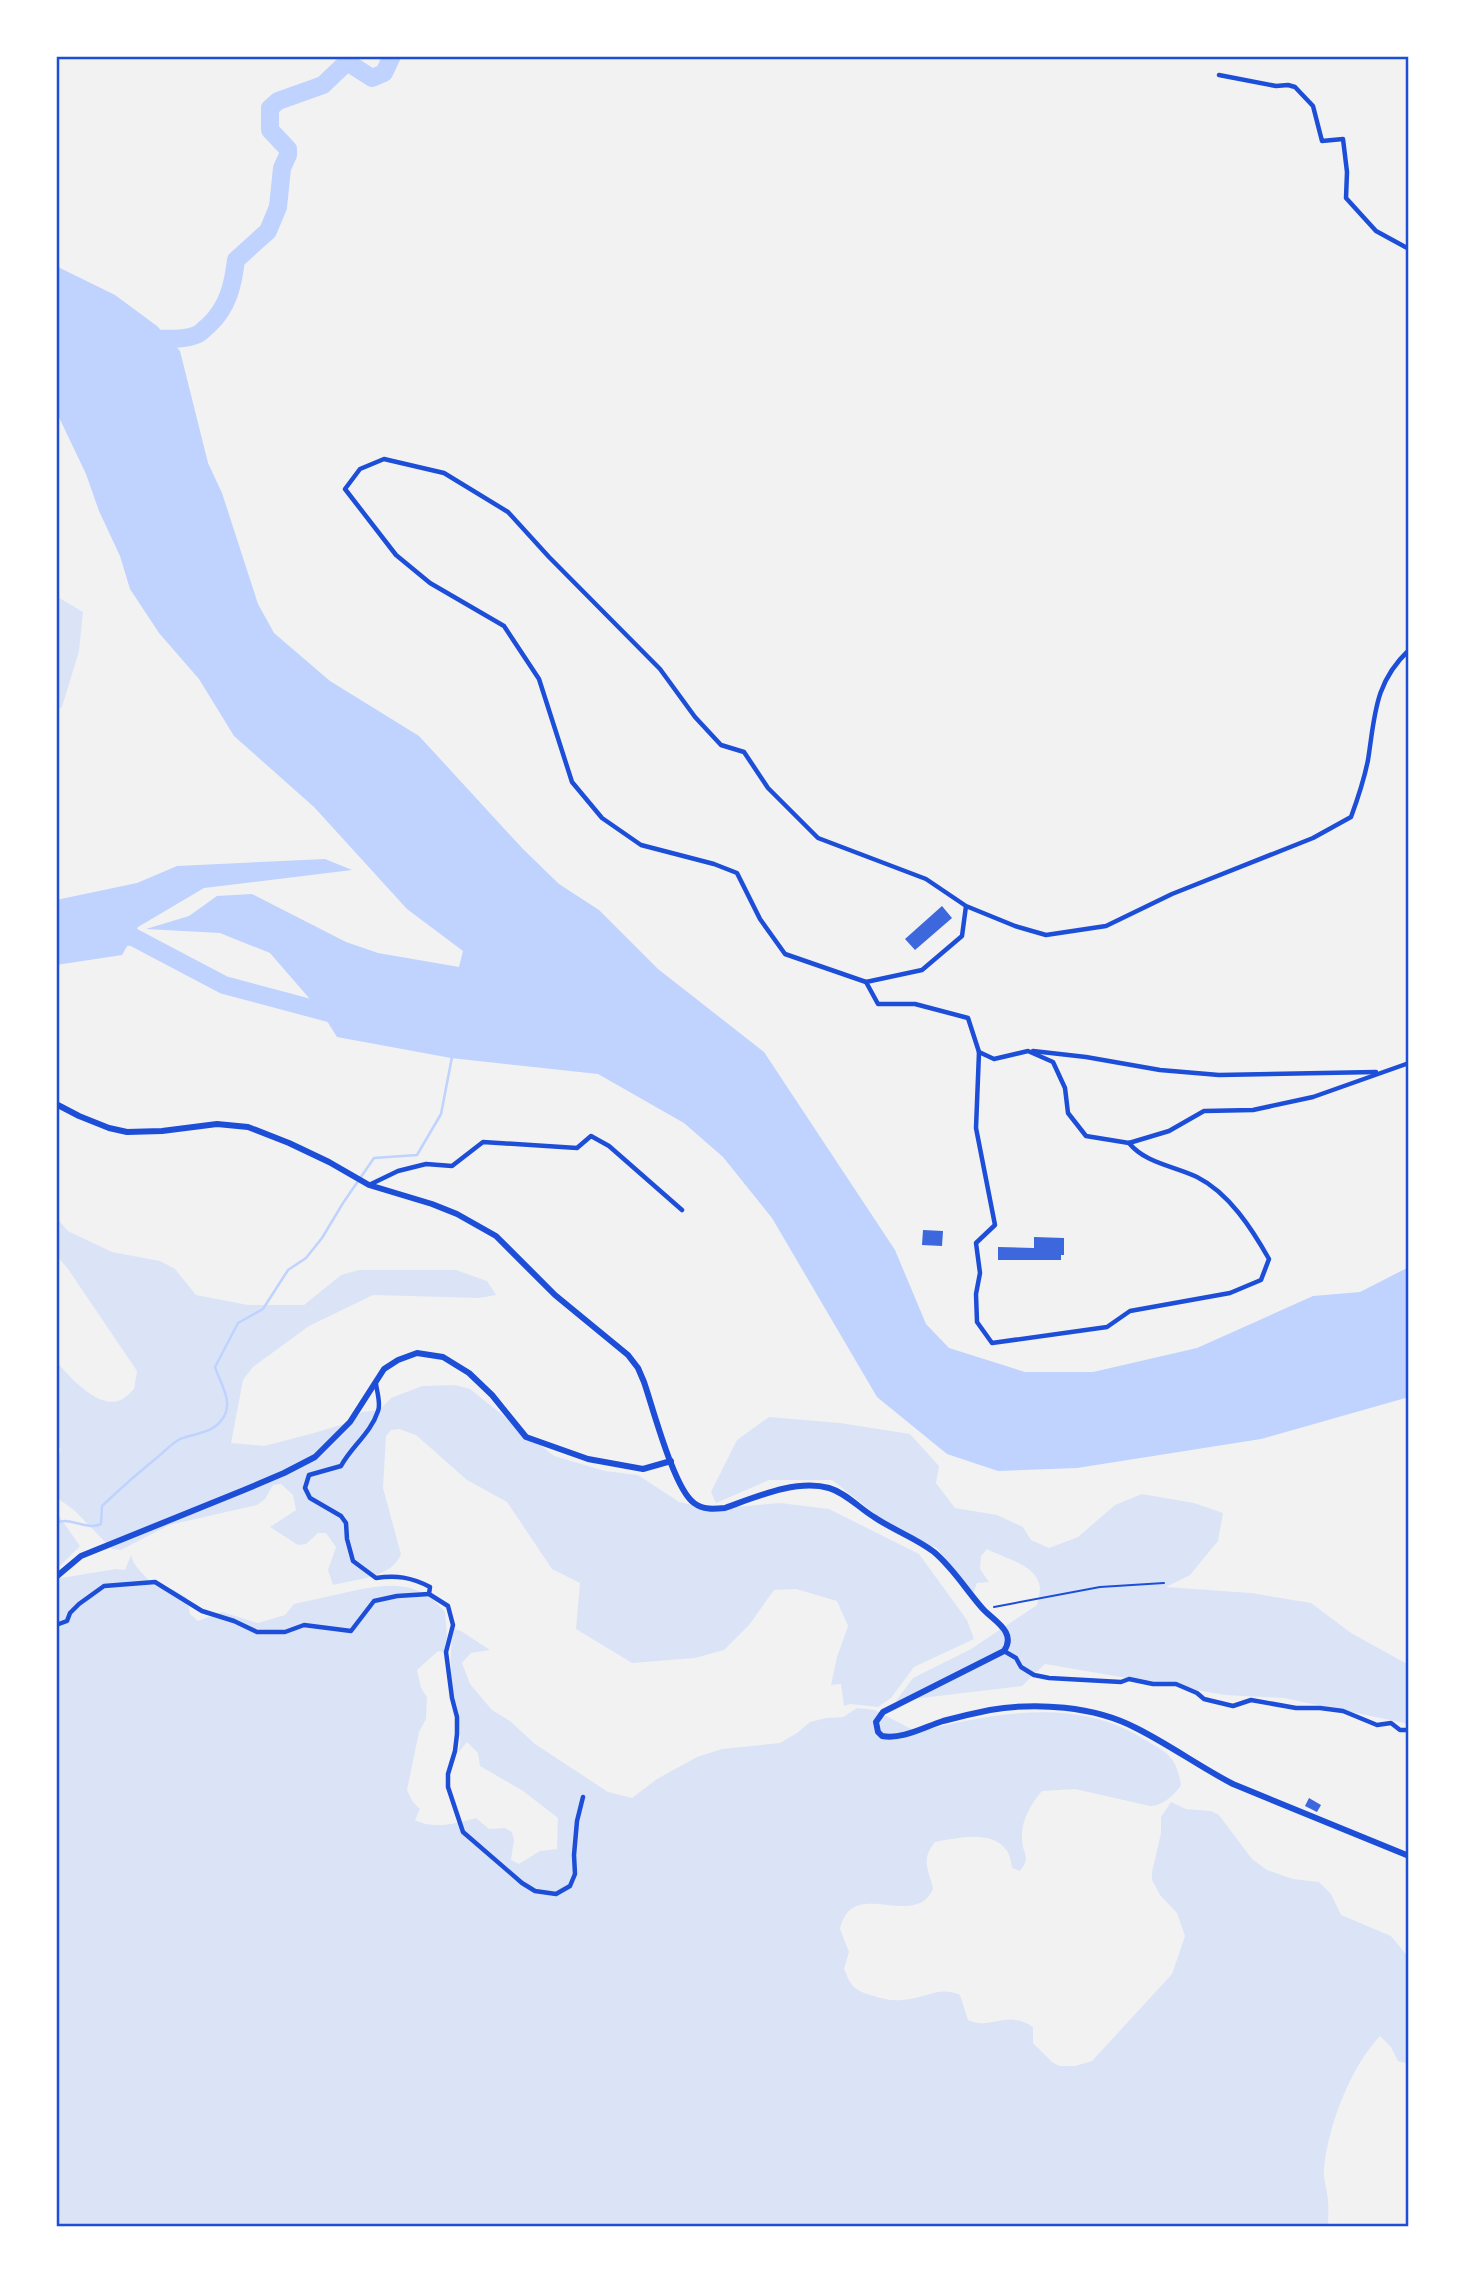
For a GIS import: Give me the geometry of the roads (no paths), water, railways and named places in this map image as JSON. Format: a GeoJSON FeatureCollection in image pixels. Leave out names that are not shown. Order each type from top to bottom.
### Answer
{"type":"FeatureCollection","features":[{"type":"Feature","properties":{"kind":"main road"},"geometry":{"type":"LineString","coordinates":[[56,1104],[109,1128],[127,1132],[162,1131],[217,1124],[248,1127],[329,1162],[369,1185],[432,1204],[483,1227],[496,1236],[555,1295],[628,1354],[644,1382],[677,1482],[696,1505],[725,1508],[794,1488],[831,1488],[891,1529],[935,1553],[963,1581],[983,1609],[1006,1631],[1009,1639],[1004,1651],[883,1712],[876,1722],[878,1732],[888,1737],[898,1736],[981,1712],[1028,1707],[1059,1708],[1110,1717],[1135,1727],[1233,1784],[1409,1856]]}},
{"type":"Feature","properties":{"kind":"main road"},"geometry":{"type":"LineString","coordinates":[[56,1577],[81,1556],[264,1482],[315,1457],[350,1422],[384,1369],[417,1353],[443,1357],[469,1373],[492,1395],[526,1437],[588,1460],[642,1469],[671,1461]]}},
{"type":"Feature","properties":{"kind":"street"},"geometry":{"type":"LineString","coordinates":[[1219,75],[1295,87],[1313,106],[1322,141],[1343,139],[1347,173],[1346,198],[1376,232],[1409,249]]}},
{"type":"Feature","properties":{"kind":"street"},"geometry":{"type":"LineString","coordinates":[[966,906],[962,936],[922,970],[866,982],[785,954],[760,919],[737,873],[714,864],[642,845],[602,818],[572,782],[539,679],[503,626],[430,583],[396,555],[345,489],[360,469],[384,459],[444,473],[508,512],[660,669],[695,716],[721,745],[744,752],[768,788],[818,838],[926,879],[966,906],[1015,926],[1046,935],[1106,926],[1172,894],[1314,838],[1351,817],[1368,761],[1376,702],[1397,662],[1409,650]]}},
{"type":"Feature","properties":{"kind":"street"},"geometry":{"type":"LineString","coordinates":[[866,982],[878,1004],[915,1004],[968,1018],[979,1052],[976,1128],[995,1225],[976,1243],[980,1273],[976,1294],[977,1322],[992,1343],[1107,1327],[1130,1311],[1230,1293],[1261,1280],[1269,1259],[1254,1232],[1216,1190],[1198,1178],[1137,1153],[1129,1143]]}},
{"type":"Feature","properties":{"kind":"street"},"geometry":{"type":"LineString","coordinates":[[979,1052],[994,1059],[1028,1051],[1086,1057],[1160,1070],[1219,1075],[1382,1071]]}},
{"type":"Feature","properties":{"kind":"street"},"geometry":{"type":"LineString","coordinates":[[1028,1051],[1053,1062],[1065,1088],[1068,1113],[1086,1136],[1129,1143],[1169,1132],[1204,1111],[1253,1110],[1313,1097],[1409,1063]]}},
{"type":"Feature","properties":{"kind":"street"},"geometry":{"type":"LineString","coordinates":[[369,1185],[398,1171],[426,1164],[453,1166],[483,1142],[577,1148],[591,1136],[609,1146],[682,1210]]}},
{"type":"Feature","properties":{"kind":"street"},"geometry":{"type":"LineString","coordinates":[[376,1384],[379,1410],[355,1448],[346,1456],[341,1466],[324,1473],[309,1475],[305,1489],[310,1498],[341,1516],[346,1523],[353,1561],[376,1578],[392,1575],[415,1579],[430,1587],[429,1594]]}},
{"type":"Feature","properties":{"kind":"street"},"geometry":{"type":"LineString","coordinates":[[56,1625],[67,1621],[70,1613],[79,1604],[104,1586],[155,1582],[202,1611],[234,1620],[257,1632],[285,1632],[304,1625],[351,1632],[374,1601],[429,1594],[448,1606],[453,1625],[446,1652],[457,1717],[457,1734],[448,1774],[448,1787],[463,1832],[522,1883],[535,1891],[556,1894],[570,1886],[575,1874],[577,1821],[583,1797]]}},
{"type":"Feature","properties":{"kind":"street"},"geometry":{"type":"LineString","coordinates":[[1004,1651],[1034,1675],[1049,1678],[1121,1682],[1129,1679],[1153,1684],[1176,1684],[1198,1693],[1204,1699],[1233,1706],[1251,1700],[1296,1708],[1343,1711],[1377,1726],[1391,1723],[1400,1730],[1409,1730]]}},
{"type":"Feature","properties":{"kind":"water"},"geometry":{"type":"Polygon","coordinates":[[[56,266],[115,295],[157,326],[180,351],[208,463],[222,493],[258,604],[274,633],[330,681],[419,736],[523,849],[559,884],[599,910],[658,969],[764,1052],[895,1250],[926,1324],[949,1348],[1025,1372],[1093,1372],[1197,1348],[1313,1296],[1360,1292],[1409,1267],[1409,1397],[1261,1439],[1077,1468],[998,1471],[947,1454],[877,1397],[772,1218],[723,1157],[684,1123],[598,1074],[451,1058],[337,1037],[322,1013],[270,953],[220,933],[146,929],[189,916],[217,896],[252,894],[346,942],[378,953],[459,967],[463,951],[407,909],[314,807],[234,736],[199,679],[159,633],[130,589],[120,556],[99,511],[86,474],[56,411],[56,266]]]}},
{"type":"Feature","properties":{"kind":"water"},"geometry":{"type":"Polygon","coordinates":[[[325,859],[352,870],[204,888],[138,927],[122,955],[56,965],[56,900],[137,883],[177,866],[325,859]]]}},
{"type":"Feature","properties":{"kind":"waterway"},"geometry":{"type":"LineString","coordinates":[[147,339],[190,337],[209,325],[221,311],[229,295],[236,260],[268,231],[278,207],[282,168],[288,155],[288,149],[270,130],[270,108],[278,101],[323,85],[347,62],[372,78],[384,73],[392,56]]}},
{"type":"Feature","properties":{"kind":"waterway"},"geometry":{"type":"LineString","coordinates":[[108,936],[133,937],[224,985],[344,1017]]}},
{"type":"Feature","properties":{"kind":"waterway"},"geometry":{"type":"LineString","coordinates":[[56,1523],[67,1521],[90,1526],[101,1524],[102,1506],[130,1480],[180,1439],[209,1430],[219,1423],[226,1412],[227,1399],[215,1367],[238,1323],[263,1309],[288,1270],[306,1258],[374,1158],[417,1155],[441,1114],[452,1057]]}}]}
